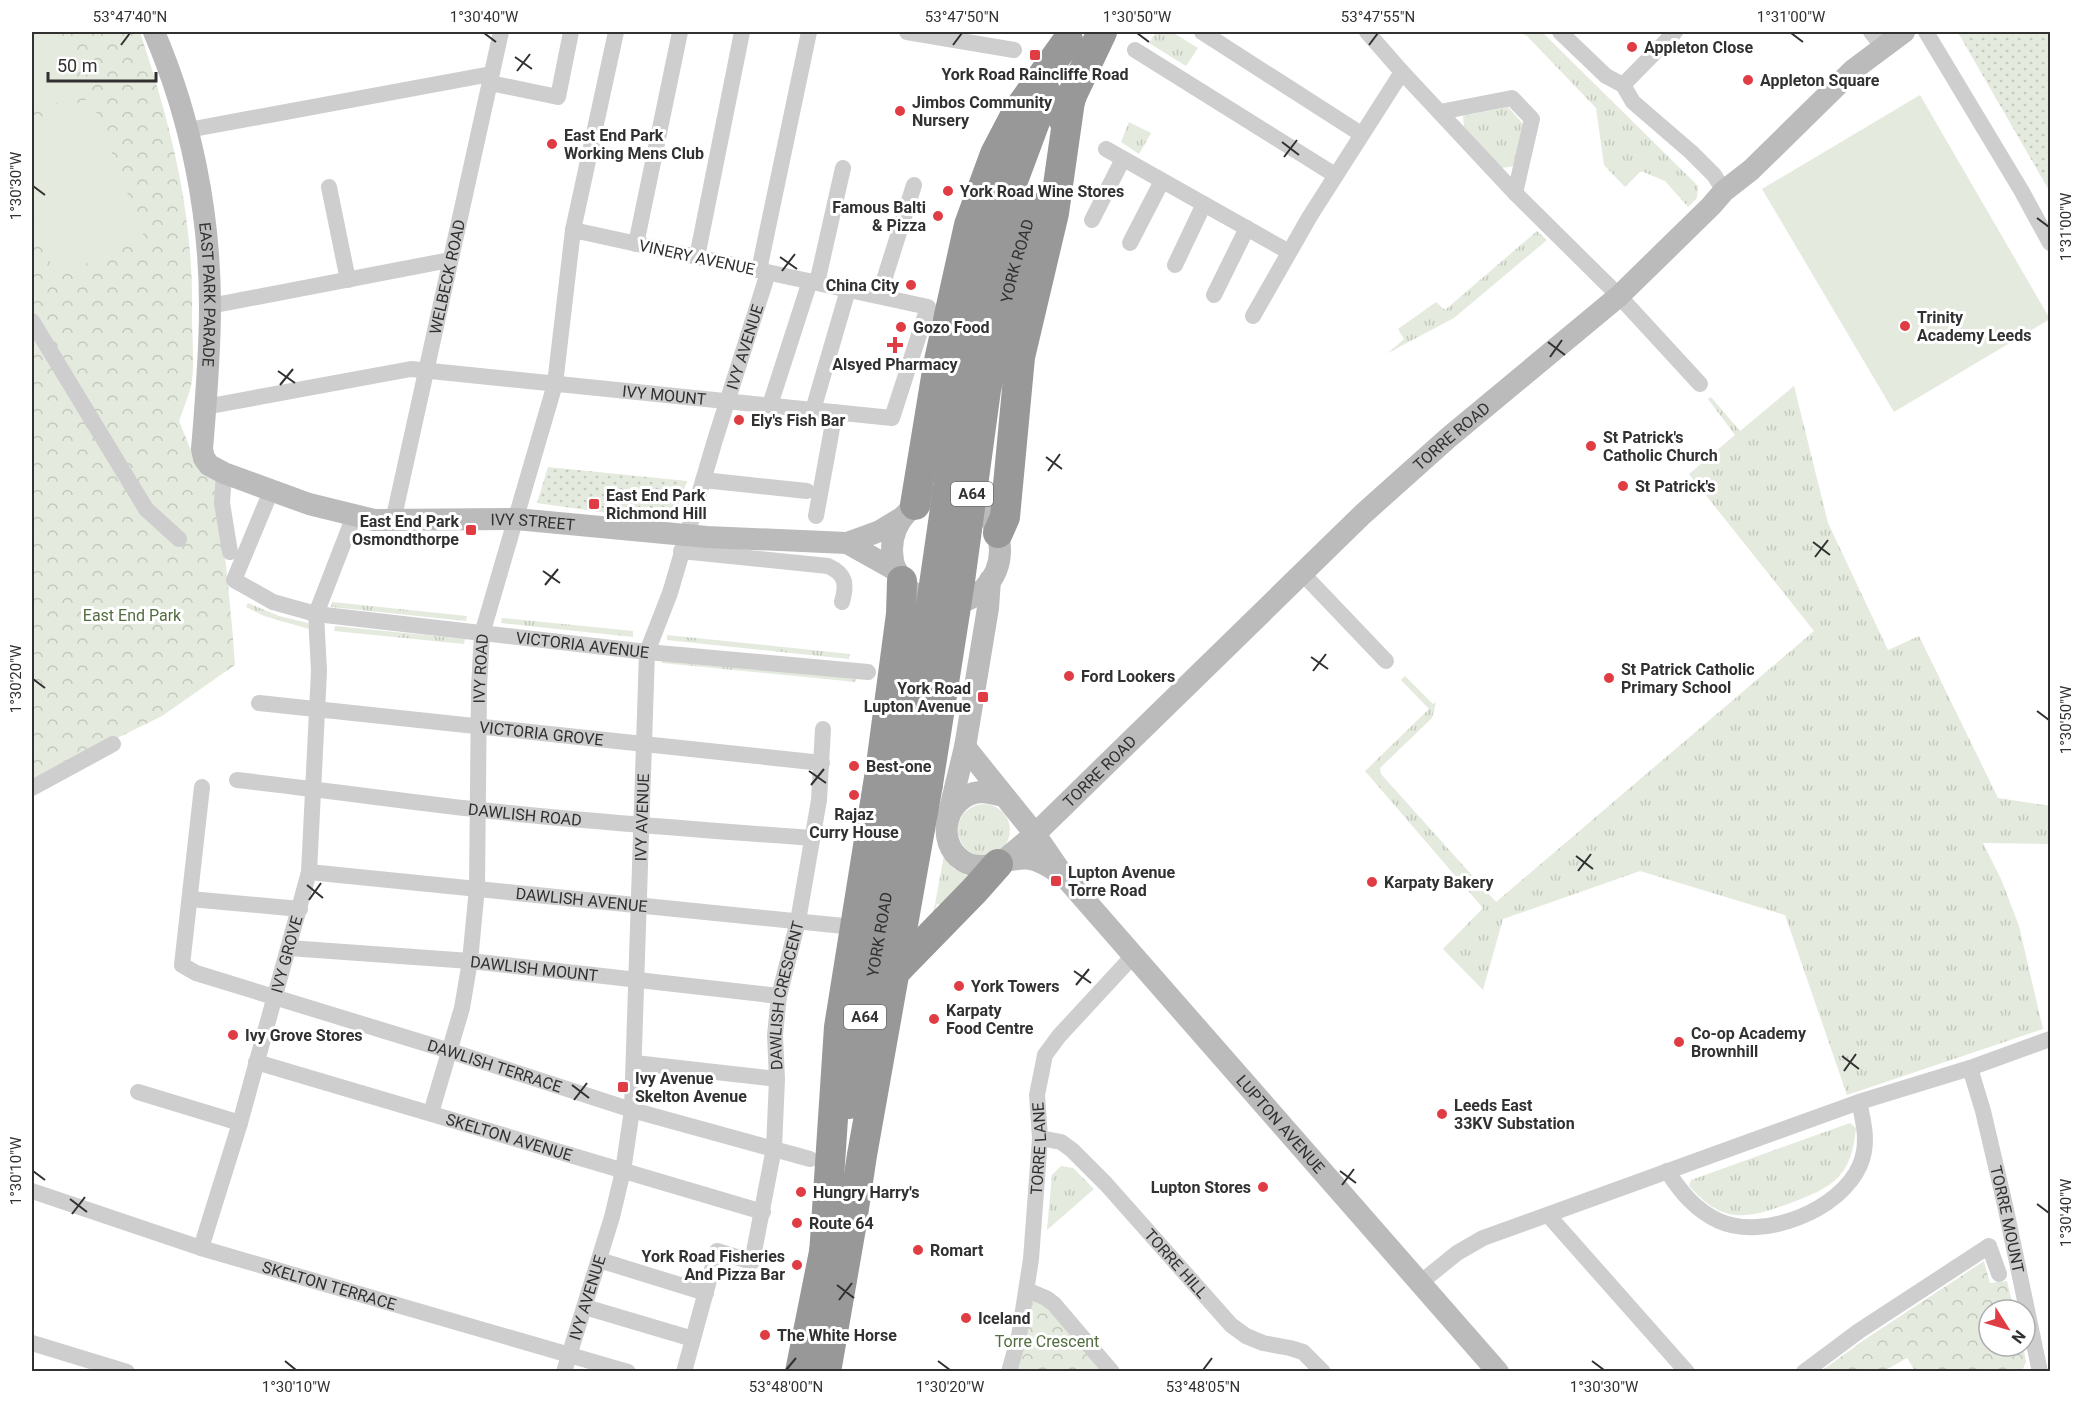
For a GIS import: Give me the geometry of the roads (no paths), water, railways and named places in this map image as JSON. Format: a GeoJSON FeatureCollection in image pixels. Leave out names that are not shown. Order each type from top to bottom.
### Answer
{"type":"FeatureCollection","features":[{"type":"Feature","properties":{"kind":"highway","name":"YORK ROAD"},"geometry":{"type":"LineString","coordinates":[[826,1371],[893,974],[965,370],[978,300],[1018,206],[1102,32]]}},
{"type":"Feature","properties":{"kind":"highway","name":"YORK ROAD"},"geometry":{"type":"LineString","coordinates":[[1018,206],[1030,135],[1070,36]]}},
{"type":"Feature","properties":{"kind":"highway"},"geometry":{"type":"LineString","coordinates":[[909,511],[969,225],[996,154],[1018,110],[1070,36]]}},
{"type":"Feature","properties":{"kind":"highway"},"geometry":{"type":"LineString","coordinates":[[998,533],[1005,517],[1020,357],[1054,213],[1070,100]]}},
{"type":"Feature","properties":{"kind":"highway"},"geometry":{"type":"LineString","coordinates":[[824,1255],[844,923],[883,753],[901,614],[899,576]]}},
{"type":"Feature","properties":{"kind":"highway","name":"YORK ROAD"},"geometry":{"type":"LineString","coordinates":[[800,1371],[917,781]]}},
{"type":"Feature","properties":{"kind":"highway"},"geometry":{"type":"LineString","coordinates":[[893,974],[1004,860]]}},
{"type":"Feature","properties":{"kind":"street","name":"EAST PARK PARADE"},"geometry":{"type":"LineString","coordinates":[[154,32],[177,90],[189,130],[200,184],[210,306],[202,449],[204,458],[216,470],[224,473]]}},
{"type":"Feature","properties":{"kind":"street","name":"WELBECK ROAD"},"geometry":{"type":"LineString","coordinates":[[393,521],[501,32]]}},
{"type":"Feature","properties":{"kind":"street"},"geometry":{"type":"LineString","coordinates":[[189,130],[491,79],[558,97],[570,32]]}},
{"type":"Feature","properties":{"kind":"street","name":"IVY ROAD"},"geometry":{"type":"LineString","coordinates":[[431,1113],[462,1008],[470,961],[477,888],[482,634],[555,384],[573,230],[616,32]]}},
{"type":"Feature","properties":{"kind":"street"},"geometry":{"type":"LineString","coordinates":[[636,244],[680,32]]}},
{"type":"Feature","properties":{"kind":"street"},"geometry":{"type":"LineString","coordinates":[[698,257],[742,32]]}},
{"type":"Feature","properties":{"kind":"street","name":"IVY AVENUE"},"geometry":{"type":"LineString","coordinates":[[564,1371],[599,1260],[623,1171],[632,1110],[647,652],[670,593],[728,401],[763,272],[809,32]]}},
{"type":"Feature","properties":{"kind":"street"},"geometry":{"type":"LineString","coordinates":[[907,32],[1014,50]]}},
{"type":"Feature","properties":{"kind":"street"},"geometry":{"type":"LineString","coordinates":[[1202,32],[1361,134]]}},
{"type":"Feature","properties":{"kind":"street"},"geometry":{"type":"LineString","coordinates":[[1367,32],[1515,193],[1619,296],[1700,384]]}},
{"type":"Feature","properties":{"kind":"street"},"geometry":{"type":"LineString","coordinates":[[1560,32],[1606,76],[1623,85],[1633,102],[1699,159],[1714,175],[1724,191]]}},
{"type":"Feature","properties":{"kind":"street"},"geometry":{"type":"LineString","coordinates":[[1623,85],[1676,32]]}},
{"type":"Feature","properties":{"kind":"street","name":"TORRE ROAD"},"geometry":{"type":"LineString","coordinates":[[1004,860],[1035,834],[1363,514],[1448,438],[1619,296],[1724,191],[1751,170],[1836,86],[1877,39],[1904,32]]}},
{"type":"Feature","properties":{"kind":"street"},"geometry":{"type":"LineString","coordinates":[[1926,32],[2021,190],[2050,243]]}},
{"type":"Feature","properties":{"kind":"street"},"geometry":{"type":"LineString","coordinates":[[1135,50],[1335,176]]}},
{"type":"Feature","properties":{"kind":"street"},"geometry":{"type":"LineString","coordinates":[[1253,316],[1335,176],[1402,72]]}},
{"type":"Feature","properties":{"kind":"street"},"geometry":{"type":"LineString","coordinates":[[1440,112],[1512,98],[1532,119],[1515,193]]}},
{"type":"Feature","properties":{"kind":"street"},"geometry":{"type":"LineString","coordinates":[[1106,149],[1289,252]]}},
{"type":"Feature","properties":{"kind":"street"},"geometry":{"type":"LineString","coordinates":[[1092,220],[1123,159]]}},
{"type":"Feature","properties":{"kind":"street"},"geometry":{"type":"LineString","coordinates":[[770,405],[813,282],[843,168]]}},
{"type":"Feature","properties":{"kind":"street"},"geometry":{"type":"LineString","coordinates":[[1130,243],[1162,181]]}},
{"type":"Feature","properties":{"kind":"street"},"geometry":{"type":"LineString","coordinates":[[879,296],[914,185]]}},
{"type":"Feature","properties":{"kind":"street"},"geometry":{"type":"LineString","coordinates":[[329,187],[348,280]]}},
{"type":"Feature","properties":{"kind":"street"},"geometry":{"type":"LineString","coordinates":[[1175,265],[1204,204]]}},
{"type":"Feature","properties":{"kind":"street"},"geometry":{"type":"LineString","coordinates":[[1214,295],[1247,228]]}},
{"type":"Feature","properties":{"kind":"street","name":"VINERY AVENUE"},"geometry":{"type":"LineString","coordinates":[[573,230],[928,307]]}},
{"type":"Feature","properties":{"kind":"street"},"geometry":{"type":"LineString","coordinates":[[210,306],[450,260]]}},
{"type":"Feature","properties":{"kind":"street"},"geometry":{"type":"LineString","coordinates":[[813,410],[848,290]]}},
{"type":"Feature","properties":{"kind":"street","name":"IVY MOUNT"},"geometry":{"type":"LineString","coordinates":[[205,407],[411,369],[892,418],[928,307]]}},
{"type":"Feature","properties":{"kind":"street"},"geometry":{"type":"LineString","coordinates":[[32,321],[146,509],[179,539]]}},
{"type":"Feature","properties":{"kind":"street"},"geometry":{"type":"LineString","coordinates":[[816,516],[835,412]]}},
{"type":"Feature","properties":{"kind":"street"},"geometry":{"type":"LineString","coordinates":[[224,473],[222,503],[230,552]]}},
{"type":"Feature","properties":{"kind":"street","name":"IVY STREET"},"geometry":{"type":"LineString","coordinates":[[224,473],[309,504],[354,516],[393,521],[516,519],[828,566],[838,571],[844,579],[845,592],[842,602]]}},
{"type":"Feature","properties":{"kind":"street"},"geometry":{"type":"LineString","coordinates":[[703,480],[807,491]]}},
{"type":"Feature","properties":{"kind":"street","name":"VICTORIA AVENUE"},"geometry":{"type":"LineString","coordinates":[[271,491],[234,580],[273,603],[316,614],[482,634],[868,672]]}},
{"type":"Feature","properties":{"kind":"street"},"geometry":{"type":"LineString","coordinates":[[955,496],[968,500],[989,517],[998,533],[1000,554],[998,566],[981,590],[960,602],[944,604],[927,600],[912,592],[899,576],[892,549],[895,532],[909,511],[928,499],[955,496]]}},
{"type":"Feature","properties":{"kind":"street","name":"IVY STREET"},"geometry":{"type":"LineString","coordinates":[[684,543],[847,543],[880,531],[909,511]]}},
{"type":"Feature","properties":{"kind":"street","name":"IVY GROVE"},"geometry":{"type":"LineString","coordinates":[[201,1248],[240,1123],[309,872],[318,710],[319,671],[316,614],[354,516]]}},
{"type":"Feature","properties":{"kind":"street","name":"IVY STREET"},"geometry":{"type":"LineString","coordinates":[[847,543],[899,576]]}},
{"type":"Feature","properties":{"kind":"street"},"geometry":{"type":"LineString","coordinates":[[1303,574],[1386,661]]}},
{"type":"Feature","properties":{"kind":"street"},"geometry":{"type":"LineString","coordinates":[[948,817],[965,747],[985,626],[990,580]]}},
{"type":"Feature","properties":{"kind":"street"},"geometry":{"type":"LineString","coordinates":[[960,602],[985,626]]}},
{"type":"Feature","properties":{"kind":"street","name":"VICTORIA GROVE"},"geometry":{"type":"LineString","coordinates":[[259,703],[644,742],[822,763]]}},
{"type":"Feature","properties":{"kind":"street","name":"DAWLISH CRESCENT"},"geometry":{"type":"LineString","coordinates":[[706,1293],[717,1251],[752,1262],[763,1212],[774,1149],[777,1079],[775,1035],[779,996],[798,921],[819,800],[823,729]]}},
{"type":"Feature","properties":{"kind":"street"},"geometry":{"type":"LineString","coordinates":[[40,790],[114,744]]}},
{"type":"Feature","properties":{"kind":"street","name":"LUPTON AVENUE"},"geometry":{"type":"LineString","coordinates":[[965,747],[1035,834],[1063,875],[1498,1371]]}},
{"type":"Feature","properties":{"kind":"street","name":"DAWLISH ROAD"},"geometry":{"type":"LineString","coordinates":[[237,780],[478,810],[642,826],[812,837]]}},
{"type":"Feature","properties":{"kind":"street"},"geometry":{"type":"LineString","coordinates":[[202,788],[190,899],[300,909]]}},
{"type":"Feature","properties":{"kind":"street"},"geometry":{"type":"LineString","coordinates":[[948,817],[957,803],[968,795],[978,792],[989,792],[1009,803],[1018,816],[1020,833],[1019,841],[1004,860]]}},
{"type":"Feature","properties":{"kind":"street","name":"LUPTON AVENUE"},"geometry":{"type":"LineString","coordinates":[[948,817],[947,837],[955,854],[974,865],[986,867],[1004,860],[1030,859],[1046,864],[1063,875]]}},
{"type":"Feature","properties":{"kind":"street","name":"DAWLISH AVENUE"},"geometry":{"type":"LineString","coordinates":[[309,872],[639,906],[798,921],[844,923]]}},
{"type":"Feature","properties":{"kind":"street","name":"DAWLISH TERRACE"},"geometry":{"type":"LineString","coordinates":[[190,899],[182,965],[196,973],[632,1110],[810,1159]]}},
{"type":"Feature","properties":{"kind":"street","name":"DAWLISH MOUNT"},"geometry":{"type":"LineString","coordinates":[[289,948],[470,961],[779,996]]}},
{"type":"Feature","properties":{"kind":"street","name":"TORRE LANE"},"geometry":{"type":"LineString","coordinates":[[1009,1371],[1019,1336],[1027,1290],[1040,1138],[1037,1095],[1045,1055],[1059,1036],[1133,956]]}},
{"type":"Feature","properties":{"kind":"street"},"geometry":{"type":"LineString","coordinates":[[1420,1284],[1469,1245],[1859,1102],[1970,1068],[2049,1040]]}},
{"type":"Feature","properties":{"kind":"street","name":"SKELTON AVENUE"},"geometry":{"type":"LineString","coordinates":[[256,1062],[763,1212]]}},
{"type":"Feature","properties":{"kind":"street"},"geometry":{"type":"LineString","coordinates":[[635,1063],[777,1079]]}},
{"type":"Feature","properties":{"kind":"street","name":"TORRE MOUNT"},"geometry":{"type":"LineString","coordinates":[[1970,1068],[1983,1111],[2040,1371]]}},
{"type":"Feature","properties":{"kind":"street"},"geometry":{"type":"LineString","coordinates":[[138,1092],[240,1123]]}},
{"type":"Feature","properties":{"kind":"street"},"geometry":{"type":"LineString","coordinates":[[1667,1171],[1689,1201],[1702,1212],[1720,1222],[1736,1227],[1755,1228],[1779,1224],[1826,1203],[1851,1182],[1860,1165],[1865,1146],[1859,1102]]}},
{"type":"Feature","properties":{"kind":"street","name":"TORRE HILL"},"geometry":{"type":"LineString","coordinates":[[1040,1138],[1060,1142],[1072,1150],[1106,1184],[1231,1325],[1254,1340],[1303,1352],[1323,1371]]}},
{"type":"Feature","properties":{"kind":"street","name":"SKELTON TERRACE"},"geometry":{"type":"LineString","coordinates":[[32,1191],[201,1248],[628,1371]]}},
{"type":"Feature","properties":{"kind":"street"},"geometry":{"type":"LineString","coordinates":[[1548,1215],[1687,1371]]}},
{"type":"Feature","properties":{"kind":"street"},"geometry":{"type":"LineString","coordinates":[[1804,1371],[1859,1331],[1989,1246],[1999,1274]]}},
{"type":"Feature","properties":{"kind":"street"},"geometry":{"type":"LineString","coordinates":[[599,1260],[706,1293],[684,1371]]}},
{"type":"Feature","properties":{"kind":"street"},"geometry":{"type":"LineString","coordinates":[[1027,1290],[1054,1304],[1113,1371]]}},
{"type":"Feature","properties":{"kind":"street"},"geometry":{"type":"LineString","coordinates":[[585,1307],[693,1339]]}},
{"type":"Feature","properties":{"kind":"street"},"geometry":{"type":"LineString","coordinates":[[32,1343],[127,1371]]}},
{"type":"Feature","properties":{"kind":"place","name":"Appleton Close"},"geometry":{"type":"Point","coordinates":[1632,47]}},
{"type":"Feature","properties":{"kind":"place","name":"York Road Raincliffe Road"},"geometry":{"type":"Point","coordinates":[1035,55]}},
{"type":"Feature","properties":{"kind":"place","name":"Appleton Square"},"geometry":{"type":"Point","coordinates":[1748,80]}},
{"type":"Feature","properties":{"kind":"place","name":"Jimbos Community Nursery"},"geometry":{"type":"Point","coordinates":[900,111]}},
{"type":"Feature","properties":{"kind":"place","name":"East End Park Working Mens Club"},"geometry":{"type":"Point","coordinates":[552,144]}},
{"type":"Feature","properties":{"kind":"place","name":"York Road Wine Stores"},"geometry":{"type":"Point","coordinates":[948,191]}},
{"type":"Feature","properties":{"kind":"place","name":"Famous Balti & Pizza"},"geometry":{"type":"Point","coordinates":[938,216]}},
{"type":"Feature","properties":{"kind":"place","name":"China City"},"geometry":{"type":"Point","coordinates":[911,285]}},
{"type":"Feature","properties":{"kind":"place","name":"Trinity Academy Leeds"},"geometry":{"type":"Point","coordinates":[1905,326]}},
{"type":"Feature","properties":{"kind":"place","name":"Gozo Food"},"geometry":{"type":"Point","coordinates":[901,327]}},
{"type":"Feature","properties":{"kind":"place","name":"Alsyed Pharmacy"},"geometry":{"type":"Point","coordinates":[895,345]}},
{"type":"Feature","properties":{"kind":"place","name":"Ely's Fish Bar"},"geometry":{"type":"Point","coordinates":[739,420]}},
{"type":"Feature","properties":{"kind":"place","name":"St Patrick's Catholic Church"},"geometry":{"type":"Point","coordinates":[1591,446]}},
{"type":"Feature","properties":{"kind":"place","name":"St Patrick's"},"geometry":{"type":"Point","coordinates":[1623,486]}},
{"type":"Feature","properties":{"kind":"place","name":"East End Park Richmond Hill"},"geometry":{"type":"Point","coordinates":[594,504]}},
{"type":"Feature","properties":{"kind":"place","name":"East End Park Osmondthorpe"},"geometry":{"type":"Point","coordinates":[471,530]}},
{"type":"Feature","properties":{"kind":"place","name":"Ford Lookers"},"geometry":{"type":"Point","coordinates":[1069,676]}},
{"type":"Feature","properties":{"kind":"place","name":"St Patrick Catholic Primary School"},"geometry":{"type":"Point","coordinates":[1609,678]}},
{"type":"Feature","properties":{"kind":"place","name":"York Road Lupton Avenue"},"geometry":{"type":"Point","coordinates":[983,697]}},
{"type":"Feature","properties":{"kind":"place","name":"Best-one"},"geometry":{"type":"Point","coordinates":[854,766]}},
{"type":"Feature","properties":{"kind":"place","name":"Rajaz Curry House"},"geometry":{"type":"Point","coordinates":[854,795]}},
{"type":"Feature","properties":{"kind":"place","name":"Lupton Avenue Torre Road"},"geometry":{"type":"Point","coordinates":[1056,881]}},
{"type":"Feature","properties":{"kind":"place","name":"Karpaty Bakery"},"geometry":{"type":"Point","coordinates":[1372,882]}},
{"type":"Feature","properties":{"kind":"place","name":"York Towers"},"geometry":{"type":"Point","coordinates":[959,986]}},
{"type":"Feature","properties":{"kind":"place","name":"Karpaty Food Centre"},"geometry":{"type":"Point","coordinates":[934,1019]}},
{"type":"Feature","properties":{"kind":"place","name":"Ivy Grove Stores"},"geometry":{"type":"Point","coordinates":[233,1035]}},
{"type":"Feature","properties":{"kind":"place","name":"Co-op Academy Brownhill"},"geometry":{"type":"Point","coordinates":[1679,1042]}},
{"type":"Feature","properties":{"kind":"place","name":"Ivy Avenue Skelton Avenue"},"geometry":{"type":"Point","coordinates":[623,1087]}},
{"type":"Feature","properties":{"kind":"place","name":"Leeds East 33KV Substation"},"geometry":{"type":"Point","coordinates":[1442,1114]}},
{"type":"Feature","properties":{"kind":"place","name":"Lupton Stores"},"geometry":{"type":"Point","coordinates":[1263,1187]}},
{"type":"Feature","properties":{"kind":"place","name":"Hungry Harry's"},"geometry":{"type":"Point","coordinates":[801,1192]}},
{"type":"Feature","properties":{"kind":"place","name":"Route 64"},"geometry":{"type":"Point","coordinates":[797,1223]}},
{"type":"Feature","properties":{"kind":"place","name":"Romart"},"geometry":{"type":"Point","coordinates":[918,1250]}},
{"type":"Feature","properties":{"kind":"place","name":"York Road Fisheries And Pizza Bar"},"geometry":{"type":"Point","coordinates":[797,1265]}},
{"type":"Feature","properties":{"kind":"place","name":"Iceland"},"geometry":{"type":"Point","coordinates":[966,1318]}},
{"type":"Feature","properties":{"kind":"place","name":"The White Horse"},"geometry":{"type":"Point","coordinates":[765,1335]}},
{"type":"Feature","properties":{"kind":"park label","name":"East End Park"},"geometry":{"type":"Point","coordinates":[132,615]}},
{"type":"Feature","properties":{"kind":"park label","name":"Torre Crescent"},"geometry":{"type":"Point","coordinates":[1047,1341]}}]}
